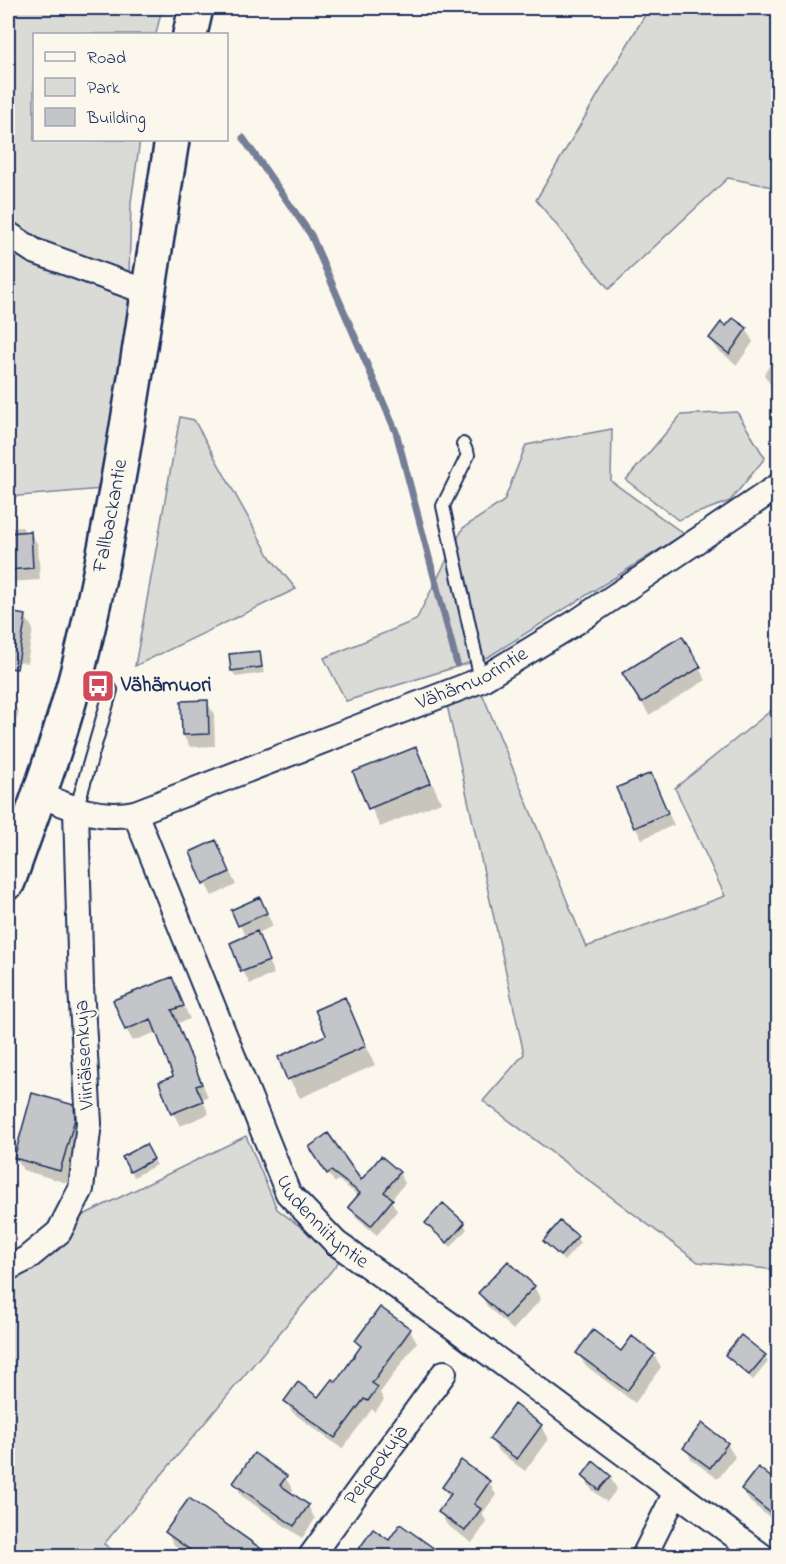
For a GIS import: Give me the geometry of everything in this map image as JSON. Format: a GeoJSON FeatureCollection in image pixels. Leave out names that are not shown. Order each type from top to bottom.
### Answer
{"type":"FeatureCollection","features":[{"type":"Feature","properties":{"kind":"street"},"geometry":{"type":"LineString","coordinates":[[190,33],[196,8]]}},
{"type":"Feature","properties":{"kind":"street","name":"Fallbackantie"},"geometry":{"type":"LineString","coordinates":[[8,882],[40,795],[76,673],[108,537],[126,440],[172,141]]}},
{"type":"Feature","properties":{"kind":"street"},"geometry":{"type":"LineString","coordinates":[[8,234],[34,250],[147,292]]}},
{"type":"Feature","properties":{"kind":"street","name":"Vähämuorintie"},"geometry":{"type":"LineString","coordinates":[[135,813],[481,680],[578,621],[778,486]]}},
{"type":"Feature","properties":{"kind":"street"},"geometry":{"type":"LineString","coordinates":[[40,795],[76,810],[114,817],[135,813]]}},
{"type":"Feature","properties":{"kind":"street","name":"Viiriäisenkuja"},"geometry":{"type":"LineString","coordinates":[[8,1268],[26,1259],[59,1232],[81,1189],[89,1123],[81,987],[76,810]]}},
{"type":"Feature","properties":{"kind":"street","name":"Uudenniityntie"},"geometry":{"type":"LineString","coordinates":[[135,813],[288,1193],[336,1243],[459,1331],[762,1557]]}},
{"type":"Feature","properties":{"kind":"street","name":"Peippokuja"},"geometry":{"type":"LineString","coordinates":[[311,1557],[444,1373]]}},
{"type":"Feature","properties":{"kind":"street"},"geometry":{"type":"LineString","coordinates":[[644,1557],[675,1494]]}},
{"type":"Feature","properties":{"kind":"lane"},"geometry":{"type":"LineString","coordinates":[[463,444],[468,454],[442,506],[481,680]]}},
{"type":"Feature","properties":{"kind":"lane"},"geometry":{"type":"LineString","coordinates":[[76,810],[111,690]]}},
{"type":"Feature","properties":{"kind":"green space"},"geometry":{"type":"Polygon","coordinates":[[[8,8],[162,8],[156,33],[33,33],[33,141],[140,141],[131,202],[128,314],[102,489],[8,497],[8,8]]]}},
{"type":"Feature","properties":{"kind":"green space"},"geometry":{"type":"Polygon","coordinates":[[[649,8],[778,8],[778,188],[728,178],[609,289],[536,200],[649,8]]]}},
{"type":"Feature","properties":{"kind":"green space"},"geometry":{"type":"Polygon","coordinates":[[[737,412],[765,458],[730,501],[678,520],[626,480],[681,415],[737,412]]]}},
{"type":"Feature","properties":{"kind":"green space"},"geometry":{"type":"Polygon","coordinates":[[[180,417],[194,420],[270,557],[296,589],[135,666],[180,417]]]}},
{"type":"Feature","properties":{"kind":"green space"},"geometry":{"type":"Polygon","coordinates":[[[612,429],[611,481],[684,534],[488,657],[346,701],[324,658],[416,620],[463,528],[504,501],[526,445],[612,429]]]}},
{"type":"Feature","properties":{"kind":"green space"},"geometry":{"type":"Polygon","coordinates":[[[482,693],[586,947],[725,896],[675,788],[778,705],[778,1270],[698,1262],[483,1101],[524,1054],[447,705],[482,693]]]}},
{"type":"Feature","properties":{"kind":"green space"},"geometry":{"type":"Polygon","coordinates":[[[246,1136],[277,1209],[342,1258],[104,1544],[121,1556],[8,1556],[8,1271],[69,1222],[246,1136]]]}},
{"type":"Feature","properties":{"kind":"building"},"geometry":{"type":"Polygon","coordinates":[[[733,318],[747,328],[729,354],[709,338],[721,322],[726,326],[733,318]]]}},
{"type":"Feature","properties":{"kind":"building"},"geometry":{"type":"Polygon","coordinates":[[[31,531],[33,568],[8,570],[8,533],[31,531]]]}},
{"type":"Feature","properties":{"kind":"building"},"geometry":{"type":"Polygon","coordinates":[[[8,612],[26,615],[17,669],[8,668],[8,612]]]}},
{"type":"Feature","properties":{"kind":"building"},"geometry":{"type":"Polygon","coordinates":[[[682,636],[701,667],[641,703],[622,673],[682,636]]]}},
{"type":"Feature","properties":{"kind":"building"},"geometry":{"type":"Polygon","coordinates":[[[260,651],[262,667],[231,671],[229,654],[260,651]]]}},
{"type":"Feature","properties":{"kind":"building"},"geometry":{"type":"Polygon","coordinates":[[[208,700],[209,734],[182,735],[181,701],[208,700]]]}},
{"type":"Feature","properties":{"kind":"building"},"geometry":{"type":"Polygon","coordinates":[[[416,747],[431,783],[368,809],[353,772],[416,747]]]}},
{"type":"Feature","properties":{"kind":"building"},"geometry":{"type":"Polygon","coordinates":[[[651,773],[668,813],[634,828],[616,788],[651,773]]]}},
{"type":"Feature","properties":{"kind":"building"},"geometry":{"type":"Polygon","coordinates":[[[216,840],[230,872],[203,884],[190,852],[216,840]]]}},
{"type":"Feature","properties":{"kind":"building"},"geometry":{"type":"Polygon","coordinates":[[[260,897],[267,913],[238,926],[231,910],[260,897]]]}},
{"type":"Feature","properties":{"kind":"building"},"geometry":{"type":"Polygon","coordinates":[[[257,931],[269,961],[241,972],[230,943],[257,931]]]}},
{"type":"Feature","properties":{"kind":"building"},"geometry":{"type":"Polygon","coordinates":[[[172,977],[184,1006],[172,1010],[202,1084],[196,1086],[203,1101],[171,1114],[159,1082],[173,1076],[151,1019],[125,1030],[113,1000],[172,977]]]}},
{"type":"Feature","properties":{"kind":"building"},"geometry":{"type":"Polygon","coordinates":[[[345,997],[366,1046],[287,1080],[278,1057],[326,1035],[315,1010],[345,997]]]}},
{"type":"Feature","properties":{"kind":"building"},"geometry":{"type":"Polygon","coordinates":[[[32,1093],[74,1105],[75,1119],[60,1171],[14,1158],[32,1093]]]}},
{"type":"Feature","properties":{"kind":"building"},"geometry":{"type":"Polygon","coordinates":[[[328,1133],[361,1180],[381,1156],[400,1172],[384,1192],[393,1199],[371,1226],[348,1207],[360,1193],[331,1171],[327,1174],[309,1147],[328,1133]]]}},
{"type":"Feature","properties":{"kind":"building"},"geometry":{"type":"Polygon","coordinates":[[[146,1144],[154,1159],[130,1172],[122,1157],[146,1144]]]}},
{"type":"Feature","properties":{"kind":"building"},"geometry":{"type":"Polygon","coordinates":[[[443,1203],[465,1223],[447,1243],[425,1223],[443,1203]]]}},
{"type":"Feature","properties":{"kind":"building"},"geometry":{"type":"Polygon","coordinates":[[[560,1221],[578,1236],[560,1256],[543,1241],[560,1221]]]}},
{"type":"Feature","properties":{"kind":"building"},"geometry":{"type":"Polygon","coordinates":[[[508,1261],[535,1286],[505,1318],[478,1293],[508,1261]]]}},
{"type":"Feature","properties":{"kind":"building"},"geometry":{"type":"Polygon","coordinates":[[[380,1307],[411,1329],[372,1383],[378,1387],[368,1401],[364,1399],[335,1438],[284,1401],[298,1382],[318,1397],[332,1379],[336,1382],[361,1346],[355,1341],[380,1307]]]}},
{"type":"Feature","properties":{"kind":"building"},"geometry":{"type":"Polygon","coordinates":[[[593,1330],[621,1351],[632,1336],[655,1354],[627,1391],[576,1353],[593,1330]]]}},
{"type":"Feature","properties":{"kind":"building"},"geometry":{"type":"Polygon","coordinates":[[[741,1335],[766,1355],[749,1375],[725,1355],[741,1335]]]}},
{"type":"Feature","properties":{"kind":"building"},"geometry":{"type":"Polygon","coordinates":[[[514,1404],[542,1425],[517,1459],[489,1439],[514,1404]]]}},
{"type":"Feature","properties":{"kind":"building"},"geometry":{"type":"Polygon","coordinates":[[[702,1423],[728,1443],[710,1468],[683,1448],[702,1423]]]}},
{"type":"Feature","properties":{"kind":"building"},"geometry":{"type":"Polygon","coordinates":[[[254,1453],[287,1476],[280,1485],[309,1505],[294,1526],[233,1483],[254,1453]]]}},
{"type":"Feature","properties":{"kind":"building"},"geometry":{"type":"Polygon","coordinates":[[[461,1460],[490,1481],[474,1504],[481,1509],[465,1531],[438,1512],[451,1494],[442,1487],[461,1460]]]}},
{"type":"Feature","properties":{"kind":"building"},"geometry":{"type":"Polygon","coordinates":[[[593,1461],[611,1476],[599,1490],[582,1476],[593,1461]]]}},
{"type":"Feature","properties":{"kind":"building"},"geometry":{"type":"Polygon","coordinates":[[[758,1467],[778,1483],[778,1519],[741,1489],[758,1467]]]}},
{"type":"Feature","properties":{"kind":"building"},"geometry":{"type":"Polygon","coordinates":[[[189,1498],[273,1557],[200,1557],[165,1532],[189,1498]]]}},
{"type":"Feature","properties":{"kind":"building"},"geometry":{"type":"Polygon","coordinates":[[[400,1524],[446,1557],[353,1557],[373,1529],[389,1540],[400,1524]]]}},
{"type":"Feature","properties":{"kind":"waterway"},"geometry":{"type":"LineString","coordinates":[[243,138],[311,235],[396,432],[457,664]]}},
{"type":"Feature","properties":{"kind":"place","name":"Vähämuori"},"geometry":{"type":"Point","coordinates":[98,686]}}]}
